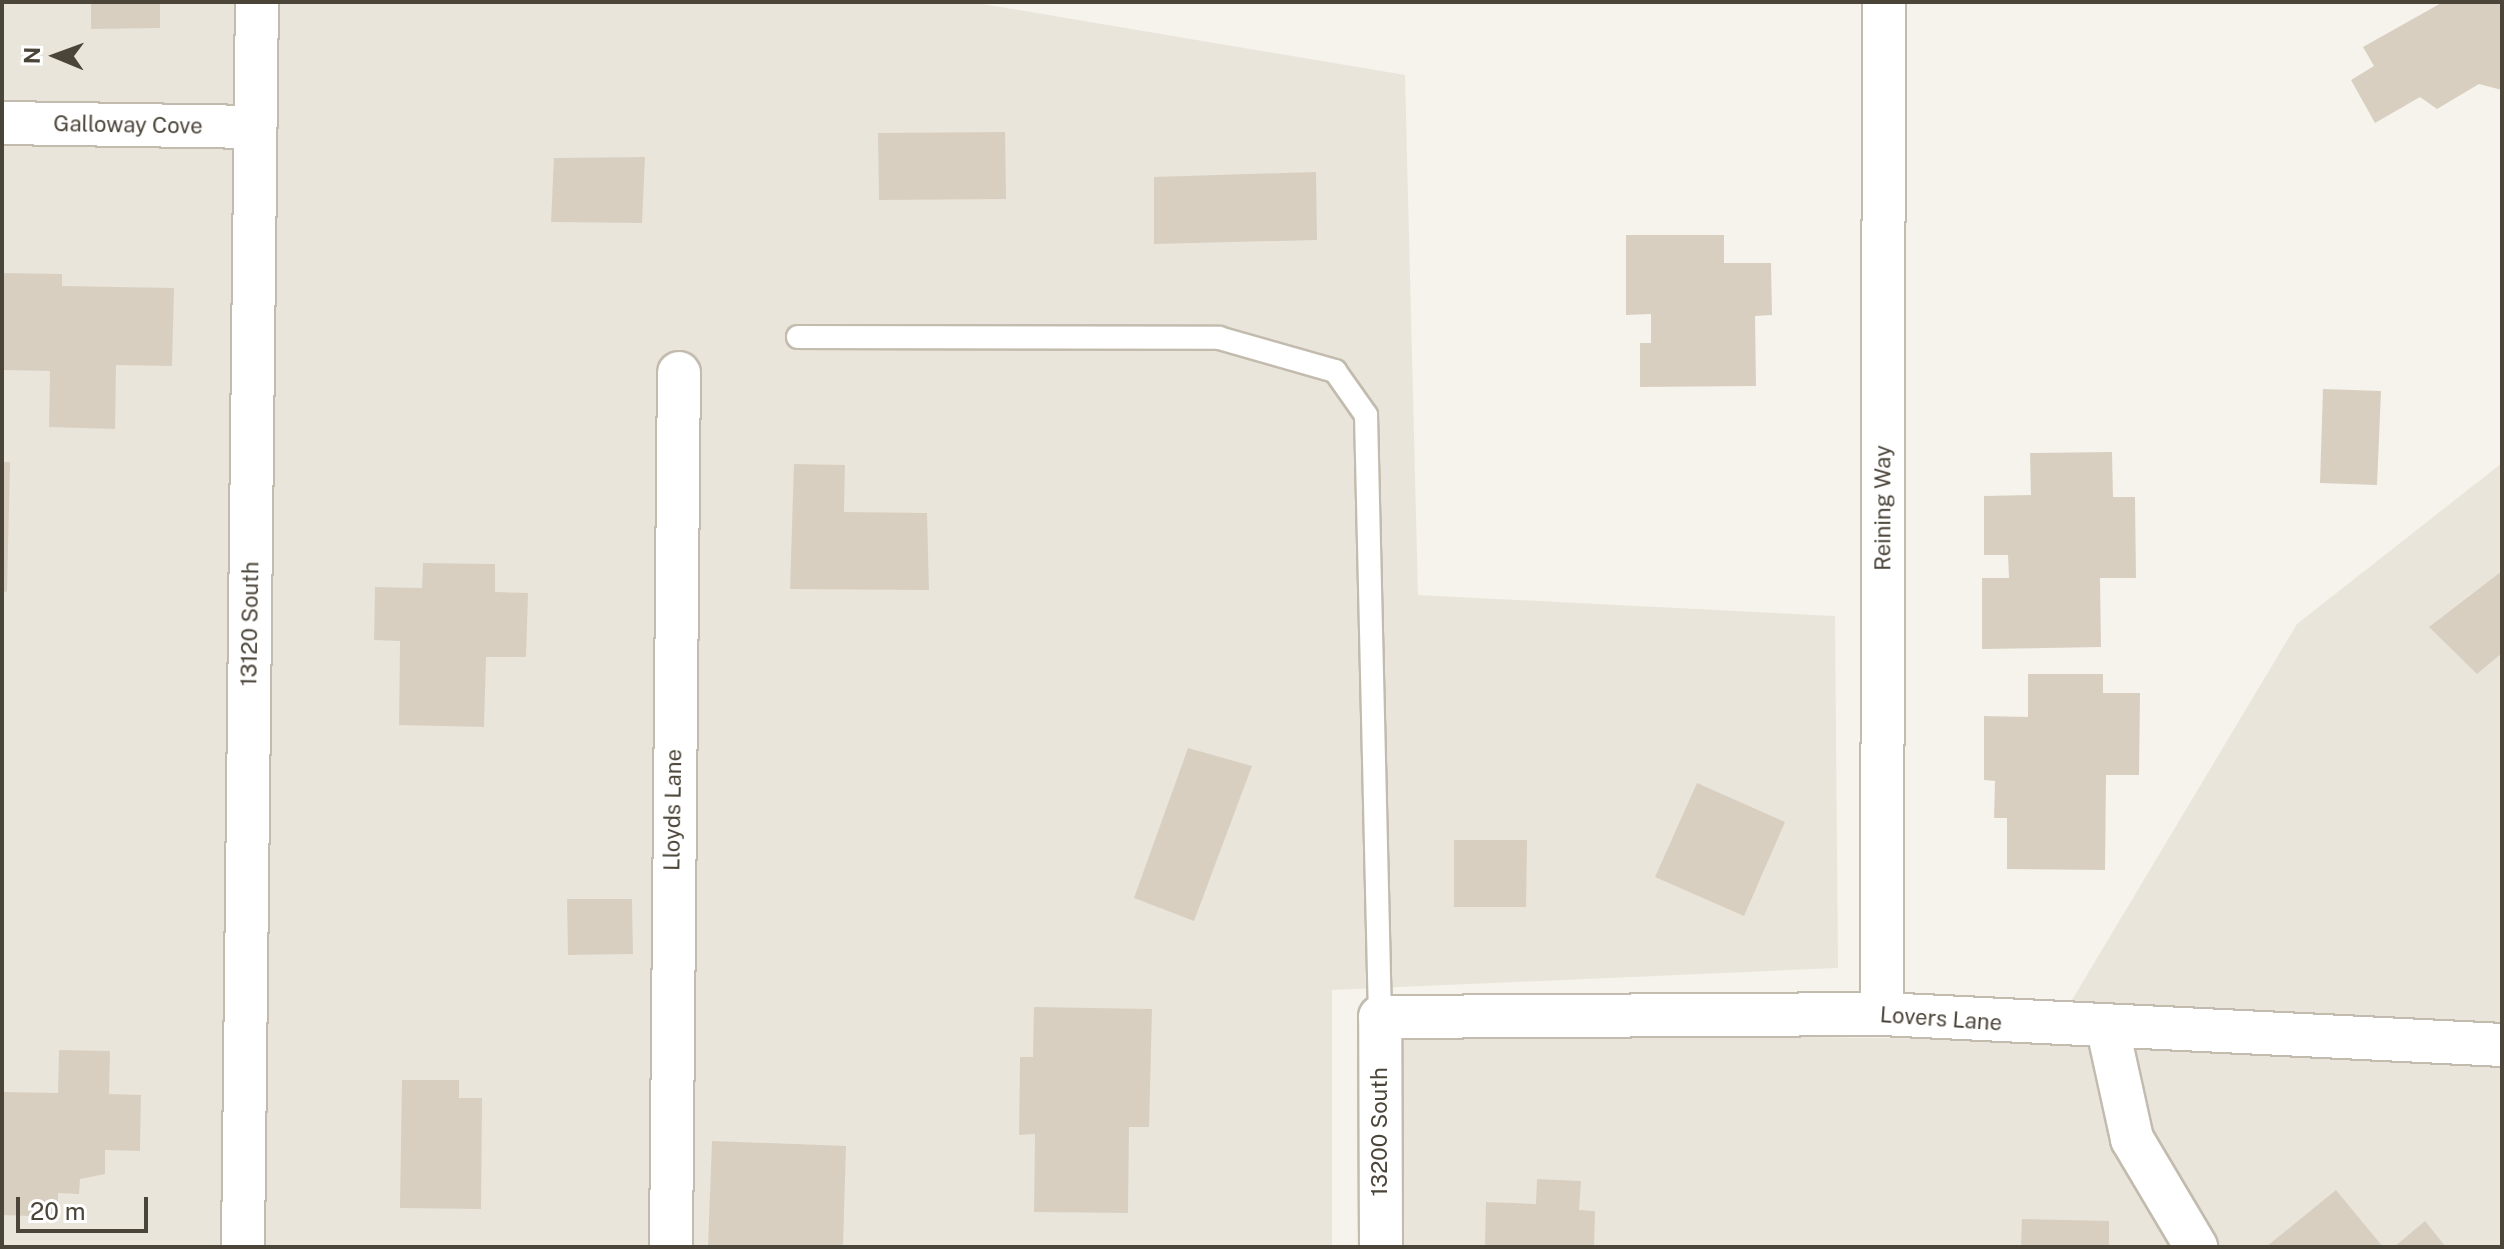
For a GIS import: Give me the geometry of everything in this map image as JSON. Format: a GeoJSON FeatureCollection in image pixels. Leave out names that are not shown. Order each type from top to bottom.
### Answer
{"type":"FeatureCollection","features":[{"type":"Feature","properties":{"kind":"street","name":"13120 South"},"geometry":{"type":"LineString","coordinates":[[243,1247],[257,2]]}},
{"type":"Feature","properties":{"kind":"street","name":"Reining Way"},"geometry":{"type":"LineString","coordinates":[[1882,1014],[1884,2]]}},
{"type":"Feature","properties":{"kind":"street","name":"Galloway Cove"},"geometry":{"type":"LineString","coordinates":[[2,123],[255,127]]}},
{"type":"Feature","properties":{"kind":"street","name":"Lloyds Lane"},"geometry":{"type":"LineString","coordinates":[[671,1247],[679,373]]}},
{"type":"Feature","properties":{"kind":"street","name":"Lovers Lane"},"geometry":{"type":"LineString","coordinates":[[1380,1017],[1882,1014],[2502,1045]]}},
{"type":"Feature","properties":{"kind":"street","name":"13200 South"},"geometry":{"type":"LineString","coordinates":[[1380,1017],[1381,1247]]}},
{"type":"Feature","properties":{"kind":"street"},"geometry":{"type":"LineString","coordinates":[[2107,1025],[2127,1127],[2196,1247]]}},
{"type":"Feature","properties":{"kind":"lane"},"geometry":{"type":"LineString","coordinates":[[798,337],[1219,338],[1335,371],[1366,415],[1380,1017]]}},
{"type":"Feature","properties":{"kind":"shaded area"},"geometry":{"type":"Polygon","coordinates":[[[2,2],[971,2],[1405,75],[1418,595],[1835,616],[1838,968],[1332,990],[1332,1247],[2,1247],[2,2]]]}},
{"type":"Feature","properties":{"kind":"shaded area"},"geometry":{"type":"Polygon","coordinates":[[[2502,463],[2502,1247],[1386,1247],[1389,1032],[2048,1040],[2297,624],[2502,463]]]}},
{"type":"Feature","properties":{"kind":"building"},"geometry":{"type":"Polygon","coordinates":[[[91,2],[160,2],[160,28],[91,29],[91,2]]]}},
{"type":"Feature","properties":{"kind":"building"},"geometry":{"type":"Polygon","coordinates":[[[2443,2],[2502,2],[2502,90],[2479,84],[2437,109],[2420,97],[2375,123],[2351,80],[2374,66],[2363,47],[2443,2]]]}},
{"type":"Feature","properties":{"kind":"building"},"geometry":{"type":"Polygon","coordinates":[[[1005,132],[1006,199],[879,200],[878,133],[1005,132]]]}},
{"type":"Feature","properties":{"kind":"building"},"geometry":{"type":"Polygon","coordinates":[[[645,157],[642,223],[551,222],[554,158],[645,157]]]}},
{"type":"Feature","properties":{"kind":"building"},"geometry":{"type":"Polygon","coordinates":[[[1316,172],[1317,240],[1154,244],[1154,177],[1316,172]]]}},
{"type":"Feature","properties":{"kind":"building"},"geometry":{"type":"Polygon","coordinates":[[[1626,235],[1724,235],[1724,263],[1771,263],[1772,315],[1755,316],[1756,386],[1640,387],[1640,343],[1651,343],[1651,314],[1626,315],[1626,235]]]}},
{"type":"Feature","properties":{"kind":"building"},"geometry":{"type":"Polygon","coordinates":[[[2,273],[62,274],[62,286],[174,288],[172,366],[116,365],[115,429],[49,427],[50,371],[2,370],[2,273]]]}},
{"type":"Feature","properties":{"kind":"building"},"geometry":{"type":"Polygon","coordinates":[[[2323,389],[2381,391],[2377,485],[2320,483],[2323,389]]]}},
{"type":"Feature","properties":{"kind":"building"},"geometry":{"type":"Polygon","coordinates":[[[2112,452],[2113,497],[2135,497],[2136,578],[2100,578],[2101,647],[1982,649],[1982,578],[2009,578],[2008,555],[1984,555],[1984,496],[2031,495],[2030,453],[2112,452]]]}},
{"type":"Feature","properties":{"kind":"building"},"geometry":{"type":"Polygon","coordinates":[[[2,462],[10,462],[7,592],[2,591],[2,462]]]}},
{"type":"Feature","properties":{"kind":"building"},"geometry":{"type":"Polygon","coordinates":[[[794,464],[845,465],[844,512],[927,513],[929,590],[790,589],[794,464]]]}},
{"type":"Feature","properties":{"kind":"building"},"geometry":{"type":"Polygon","coordinates":[[[423,563],[495,564],[495,592],[528,593],[526,657],[486,657],[484,727],[399,725],[400,641],[374,640],[375,587],[422,588],[423,563]]]}},
{"type":"Feature","properties":{"kind":"building"},"geometry":{"type":"Polygon","coordinates":[[[2502,571],[2502,653],[2477,674],[2429,627],[2502,571]]]}},
{"type":"Feature","properties":{"kind":"building"},"geometry":{"type":"Polygon","coordinates":[[[2028,674],[2103,674],[2103,693],[2140,693],[2139,775],[2106,775],[2105,870],[2007,869],[2007,818],[1994,818],[1995,781],[1984,780],[1984,716],[2028,717],[2028,674]]]}},
{"type":"Feature","properties":{"kind":"building"},"geometry":{"type":"Polygon","coordinates":[[[1188,748],[1252,766],[1194,921],[1134,898],[1188,748]]]}},
{"type":"Feature","properties":{"kind":"building"},"geometry":{"type":"Polygon","coordinates":[[[1697,783],[1785,822],[1744,916],[1655,877],[1697,783]]]}},
{"type":"Feature","properties":{"kind":"building"},"geometry":{"type":"Polygon","coordinates":[[[1454,840],[1527,840],[1526,907],[1454,907],[1454,840]]]}},
{"type":"Feature","properties":{"kind":"building"},"geometry":{"type":"Polygon","coordinates":[[[567,899],[632,899],[633,954],[568,955],[567,899]]]}},
{"type":"Feature","properties":{"kind":"building"},"geometry":{"type":"Polygon","coordinates":[[[1034,1007],[1152,1009],[1149,1127],[1129,1127],[1128,1213],[1034,1212],[1035,1134],[1019,1135],[1020,1057],[1033,1057],[1034,1007]]]}},
{"type":"Feature","properties":{"kind":"building"},"geometry":{"type":"Polygon","coordinates":[[[59,1050],[110,1051],[109,1094],[141,1095],[140,1151],[105,1150],[105,1174],[80,1179],[79,1194],[58,1193],[58,1217],[2,1215],[2,1092],[58,1093],[59,1050]]]}},
{"type":"Feature","properties":{"kind":"building"},"geometry":{"type":"Polygon","coordinates":[[[402,1080],[459,1080],[459,1098],[482,1098],[481,1209],[400,1208],[402,1080]]]}},
{"type":"Feature","properties":{"kind":"building"},"geometry":{"type":"Polygon","coordinates":[[[712,1141],[846,1146],[843,1247],[708,1247],[712,1141]]]}},
{"type":"Feature","properties":{"kind":"building"},"geometry":{"type":"Polygon","coordinates":[[[1537,1179],[1581,1181],[1579,1210],[1595,1211],[1594,1247],[1485,1247],[1486,1202],[1536,1204],[1537,1179]]]}},
{"type":"Feature","properties":{"kind":"building"},"geometry":{"type":"Polygon","coordinates":[[[2336,1190],[2383,1247],[2266,1247],[2336,1190]]]}},
{"type":"Feature","properties":{"kind":"building"},"geometry":{"type":"Polygon","coordinates":[[[2022,1219],[2109,1221],[2109,1247],[2021,1247],[2022,1219]]]}},
{"type":"Feature","properties":{"kind":"building"},"geometry":{"type":"Polygon","coordinates":[[[2425,1221],[2446,1247],[2394,1247],[2425,1221]]]}}]}
